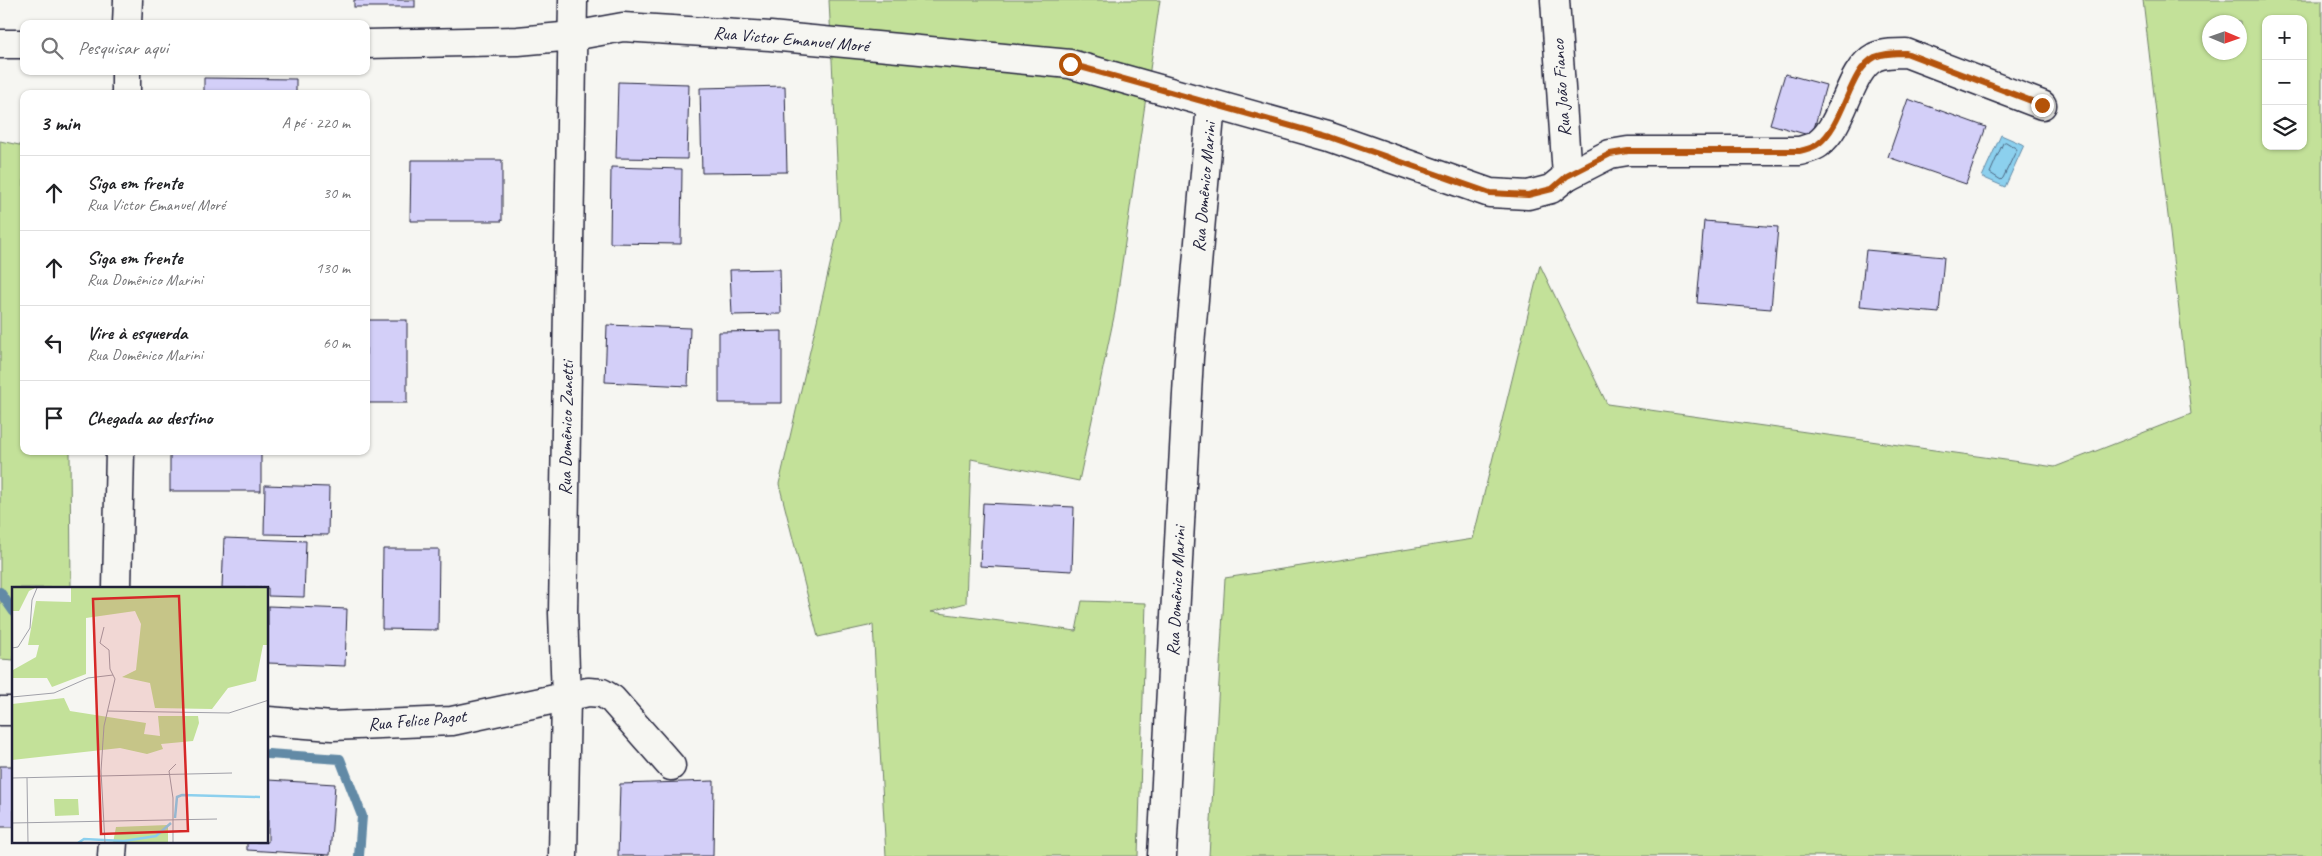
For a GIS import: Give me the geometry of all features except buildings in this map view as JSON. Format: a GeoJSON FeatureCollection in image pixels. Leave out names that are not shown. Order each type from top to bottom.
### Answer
{"type":"FeatureCollection","features":[{"type":"Feature","properties":{"kind":"street"},"geometry":{"type":"LineString","coordinates":[[127,20],[128,0]]}},
{"type":"Feature","properties":{"kind":"street","name":"Rua Domênico Zanetti"},"geometry":{"type":"LineString","coordinates":[[563,856],[566,698],[563,613],[573,0]]}},
{"type":"Feature","properties":{"kind":"street","name":"Rua João Fianco"},"geometry":{"type":"LineString","coordinates":[[1556,0],[1567,176]]}},
{"type":"Feature","properties":{"kind":"street","name":"Rua Victor Emanuel Moré"},"geometry":{"type":"LineString","coordinates":[[370,44],[518,41],[573,36],[623,27],[770,36],[1070,64],[1211,104]]}},
{"type":"Feature","properties":{"kind":"street"},"geometry":{"type":"LineString","coordinates":[[0,44],[20,44]]}},
{"type":"Feature","properties":{"kind":"street","name":"Rua Domênico Marini"},"geometry":{"type":"LineString","coordinates":[[1162,856],[1189,356],[1211,104],[1330,137],[1490,193],[1528,195],[1552,189],[1567,176],[1610,154],[1628,151],[1800,151],[1817,145],[1831,133],[1863,66],[1875,57],[1890,54],[1906,53],[2042,105]]}},
{"type":"Feature","properties":{"kind":"street"},"geometry":{"type":"LineString","coordinates":[[126,75],[126,90]]}},
{"type":"Feature","properties":{"kind":"street"},"geometry":{"type":"LineString","coordinates":[[117,587],[120,455]]}},
{"type":"Feature","properties":{"kind":"street","name":"Rua Felice Pagot"},"geometry":{"type":"LineString","coordinates":[[269,722],[332,726],[452,721],[588,692],[602,693],[612,699],[671,766]]}},
{"type":"Feature","properties":{"kind":"green space"},"geometry":{"type":"Polygon","coordinates":[[[829,0],[1160,0],[1115,312],[1079,481],[971,459],[966,603],[931,612],[1076,631],[1082,601],[1146,603],[1138,856],[886,856],[873,625],[818,637],[779,484],[840,222],[829,0]]]}},
{"type":"Feature","properties":{"kind":"green space"},"geometry":{"type":"Polygon","coordinates":[[[2143,0],[2322,0],[2322,856],[1209,856],[1225,578],[1473,539],[1540,265],[1607,404],[2055,467],[2191,414],[2143,0]]]}},
{"type":"Feature","properties":{"kind":"green space"},"geometry":{"type":"Polygon","coordinates":[[[0,141],[20,145],[20,455],[70,455],[71,587],[12,587],[12,660],[0,659],[0,141]]]}},
{"type":"Feature","properties":{"kind":"water"},"geometry":{"type":"Polygon","coordinates":[[[2001,135],[2024,145],[2005,187],[1982,177],[2001,135]]]}},
{"type":"Feature","properties":{"kind":"waterway"},"geometry":{"type":"LineString","coordinates":[[0,592],[12,609]]}},
{"type":"Feature","properties":{"kind":"waterway"},"geometry":{"type":"LineString","coordinates":[[269,754],[340,759],[362,816],[359,856]]}},
{"type":"Feature","properties":{"kind":"route"},"geometry":{"type":"LineString","coordinates":[[1070,64],[1330,137],[1490,193],[1528,195],[1552,189],[1567,176],[1610,154],[1628,151],[1800,151],[1817,145],[1831,133],[1863,66],[1875,57],[1890,54],[1906,53],[2042,105]]}}]}
